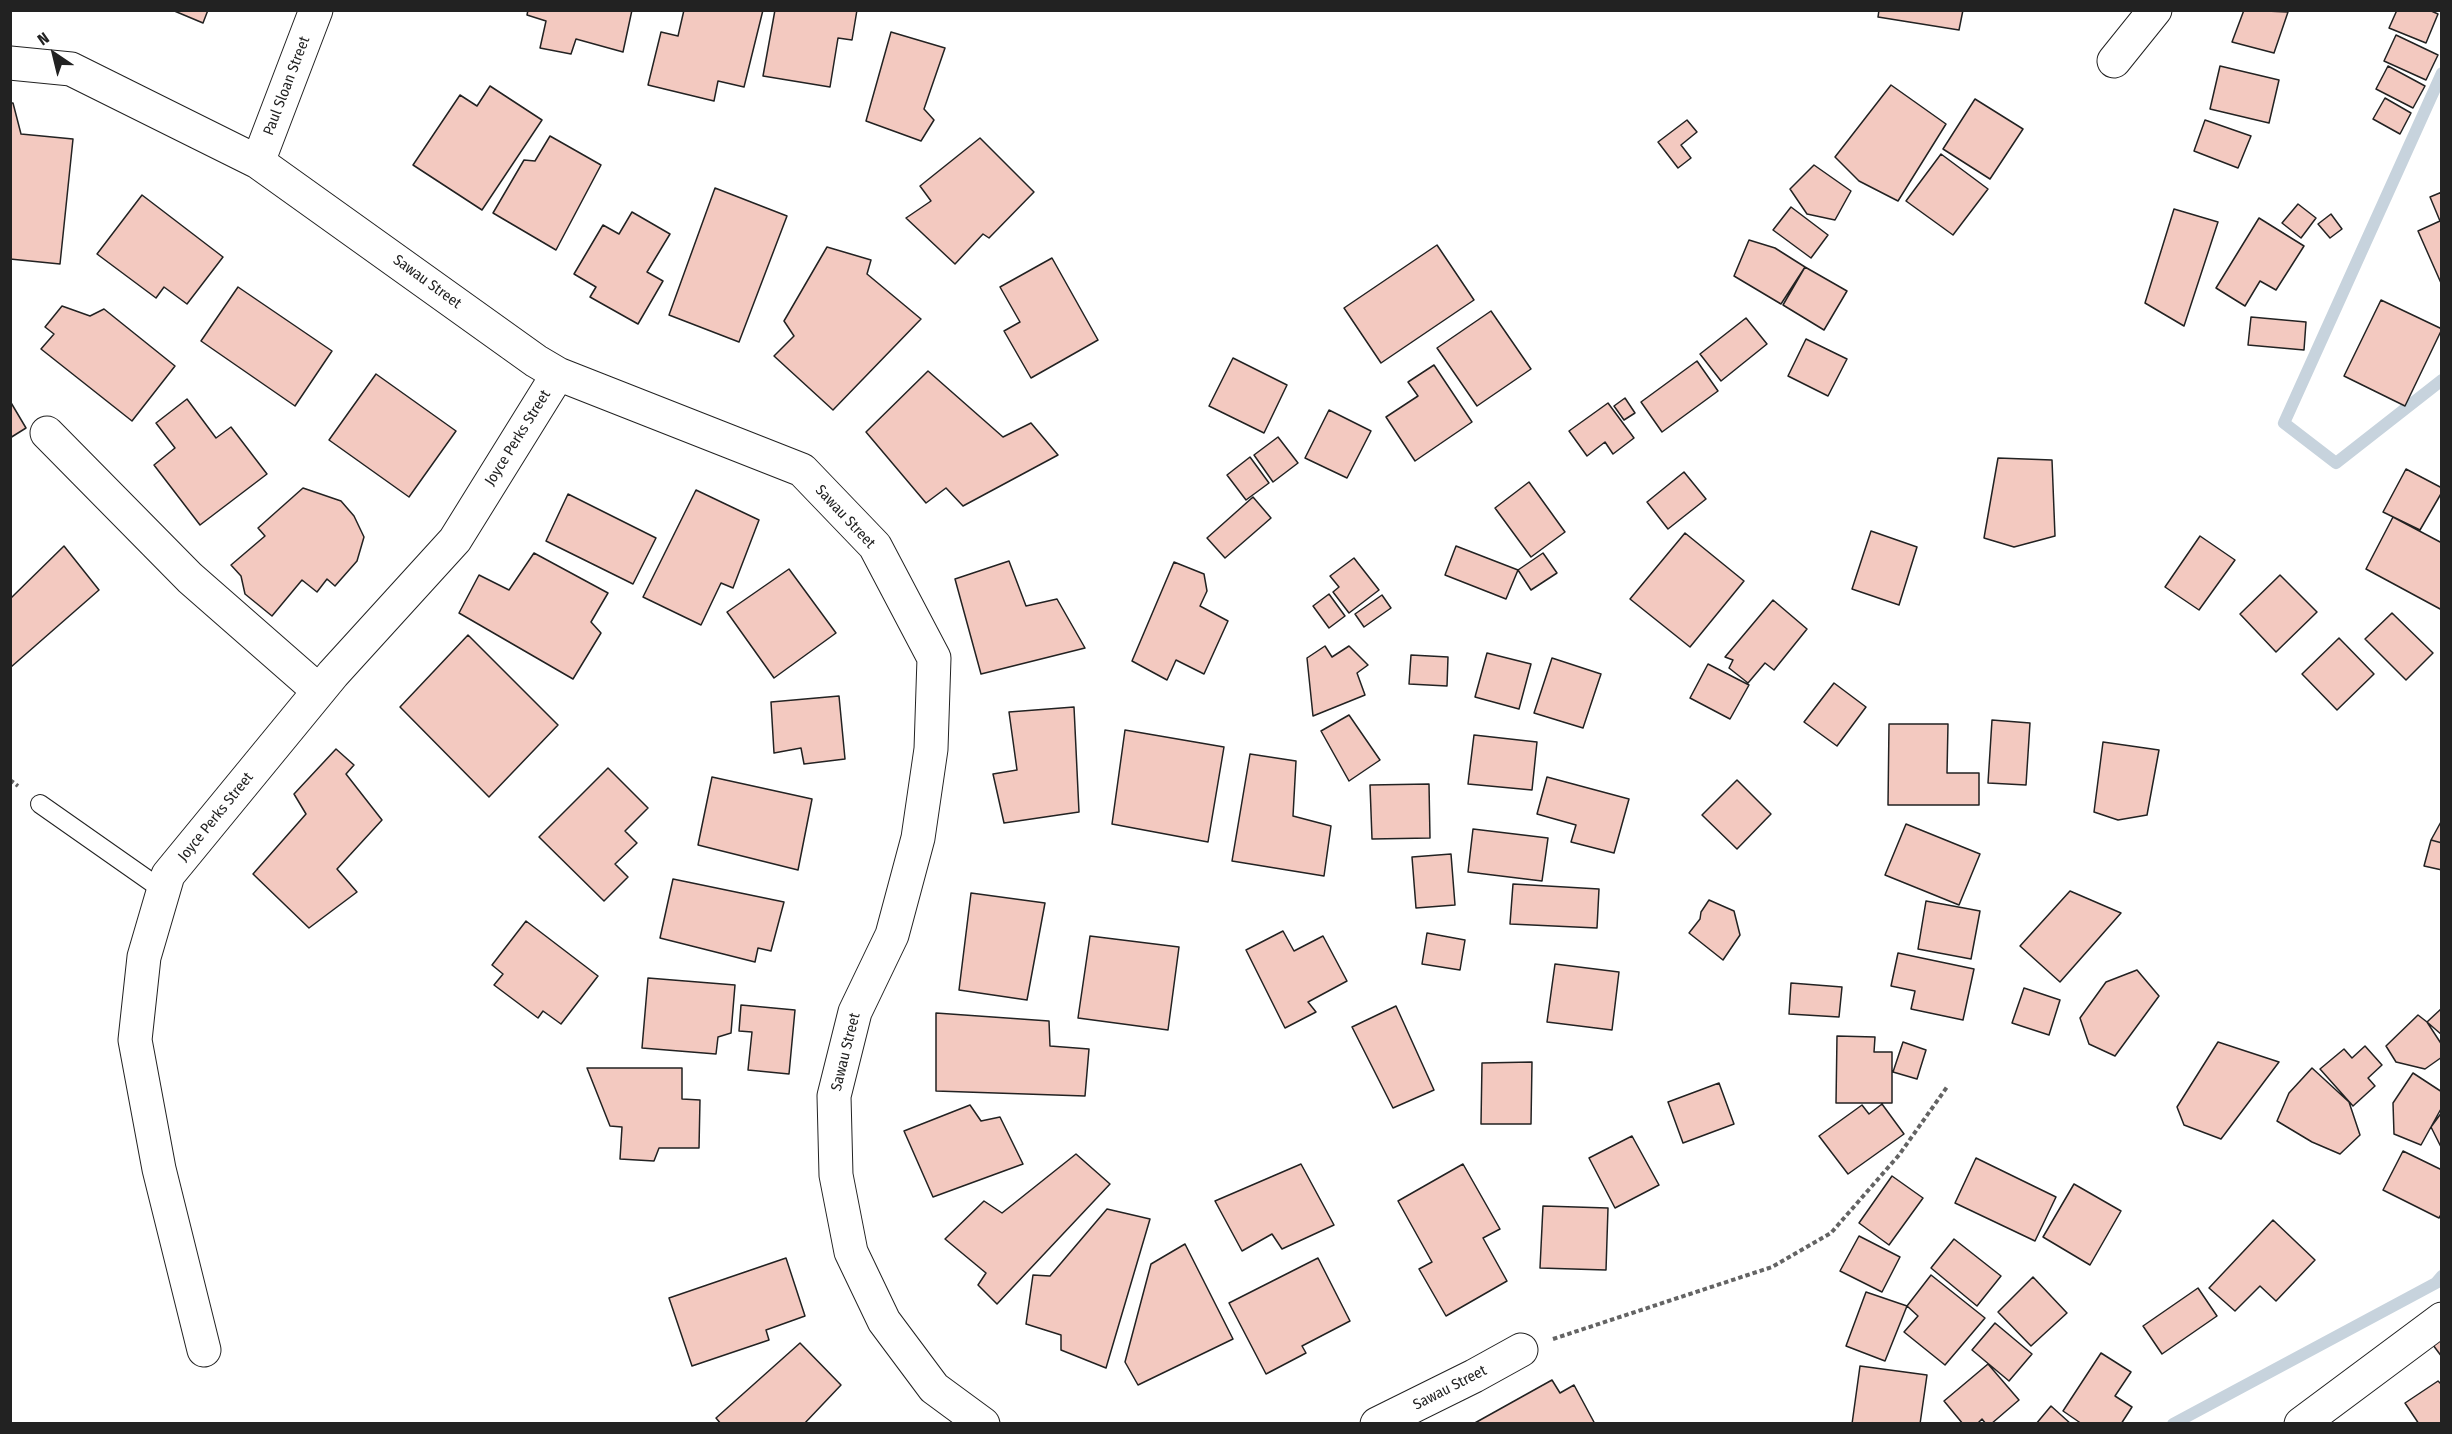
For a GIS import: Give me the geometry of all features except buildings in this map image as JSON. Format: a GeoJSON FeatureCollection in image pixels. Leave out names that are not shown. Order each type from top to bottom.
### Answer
{"type":"FeatureCollection","features":[{"type":"Feature","properties":{"kind":"street","name":"Paul Sloan Street"},"geometry":{"type":"LineString","coordinates":[[258,162],[316,10]]}},
{"type":"Feature","properties":{"kind":"street"},"geometry":{"type":"LineString","coordinates":[[2114,61],[2155,10]]}},
{"type":"Feature","properties":{"kind":"street","name":"Sawau Street"},"geometry":{"type":"LineString","coordinates":[[10,63],[71,69],[258,162],[536,361],[558,374],[802,470],[874,546],[934,658],[931,749],[918,838],[892,935],[855,1012],[834,1096],[836,1175],[851,1252],[884,1321],[934,1388],[982,1424]]}},
{"type":"Feature","properties":{"kind":"street","name":"Joyce Perks Street"},"geometry":{"type":"LineString","coordinates":[[204,1350],[159,1169],[135,1040],[144,957],[168,875],[319,691],[455,540],[558,374]]}},
{"type":"Feature","properties":{"kind":"street"},"geometry":{"type":"LineString","coordinates":[[47,433],[190,578],[319,691]]}},
{"type":"Feature","properties":{"kind":"street"},"geometry":{"type":"LineString","coordinates":[[2301,1424],[2442,1319]]}},
{"type":"Feature","properties":{"kind":"street","name":"Sawau Street"},"geometry":{"type":"LineString","coordinates":[[1377,1424],[1521,1350]]}},
{"type":"Feature","properties":{"kind":"lane"},"geometry":{"type":"LineString","coordinates":[[40,804],[164,891]]}},
{"type":"Feature","properties":{"kind":"path"},"geometry":{"type":"LineString","coordinates":[[1521,1350],[1772,1267],[1831,1233],[1899,1155],[1947,1087]]}},
{"type":"Feature","properties":{"kind":"waterway"},"geometry":{"type":"LineString","coordinates":[[2442,73],[2284,423],[2336,463],[2442,380]]}},
{"type":"Feature","properties":{"kind":"waterway"},"geometry":{"type":"LineString","coordinates":[[2173,1424],[2436,1283],[2442,1276]]}}]}
